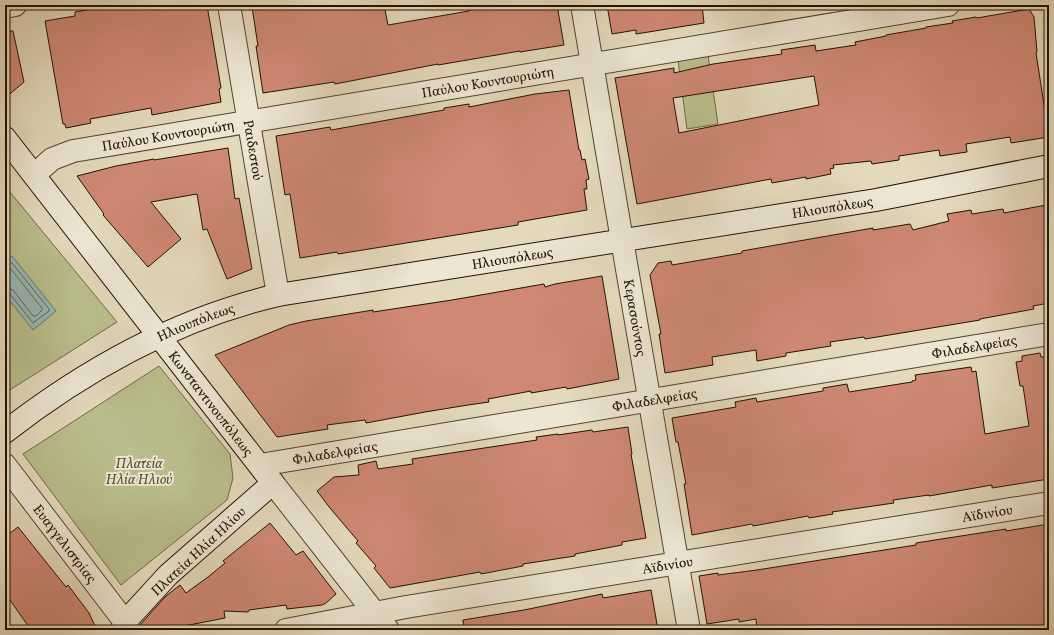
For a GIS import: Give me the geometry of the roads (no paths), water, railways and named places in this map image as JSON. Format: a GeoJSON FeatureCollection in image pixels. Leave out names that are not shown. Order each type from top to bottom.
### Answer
{"type":"FeatureCollection","features":[{"type":"Feature","properties":{"kind":"street"},"geometry":{"type":"LineString","coordinates":[[5,7],[15,5]]}},
{"type":"Feature","properties":{"kind":"street","name":"Ραιδεστού"},"geometry":{"type":"LineString","coordinates":[[229,5],[250,122],[278,295]]}},
{"type":"Feature","properties":{"kind":"street","name":"Κερασούντος"},"geometry":{"type":"LineString","coordinates":[[582,5],[689,630]]}},
{"type":"Feature","properties":{"kind":"street","name":"Παύλου Κουντουριώτη"},"geometry":{"type":"LineString","coordinates":[[34,175],[52,159],[73,151],[948,5]]}},
{"type":"Feature","properties":{"kind":"street","name":"Κωνσταντινουπόλεως"},"geometry":{"type":"LineString","coordinates":[[5,138],[382,622]]}},
{"type":"Feature","properties":{"kind":"street","name":"Ηλιουπόλεως"},"geometry":{"type":"LineString","coordinates":[[5,432],[36,408],[136,348],[247,302],[278,295],[876,200],[1049,166]]}},
{"type":"Feature","properties":{"kind":"street","name":"Φιλαδελφείας"},"geometry":{"type":"LineString","coordinates":[[260,466],[1049,334]]}},
{"type":"Feature","properties":{"kind":"street","name":"Ευαγγελιστρίας"},"geometry":{"type":"LineString","coordinates":[[5,465],[123,626]]}},
{"type":"Feature","properties":{"kind":"street","name":"Πλατεία Ηλία Ηλίου"},"geometry":{"type":"LineString","coordinates":[[123,626],[168,575],[273,483]]}},
{"type":"Feature","properties":{"kind":"street","name":"Αϊδινίου"},"geometry":{"type":"LineString","coordinates":[[286,630],[382,622],[677,564],[1049,503]]}},
{"type":"Feature","properties":{"kind":"water"},"geometry":{"type":"Polygon","coordinates":[[[12,256],[56,311],[33,330],[5,295],[5,261],[12,256]]]}},
{"type":"Feature","properties":{"kind":"park label","name":"Πλατεία Ηλία Ηλιού"},"geometry":{"type":"Point","coordinates":[139,472]}}]}
